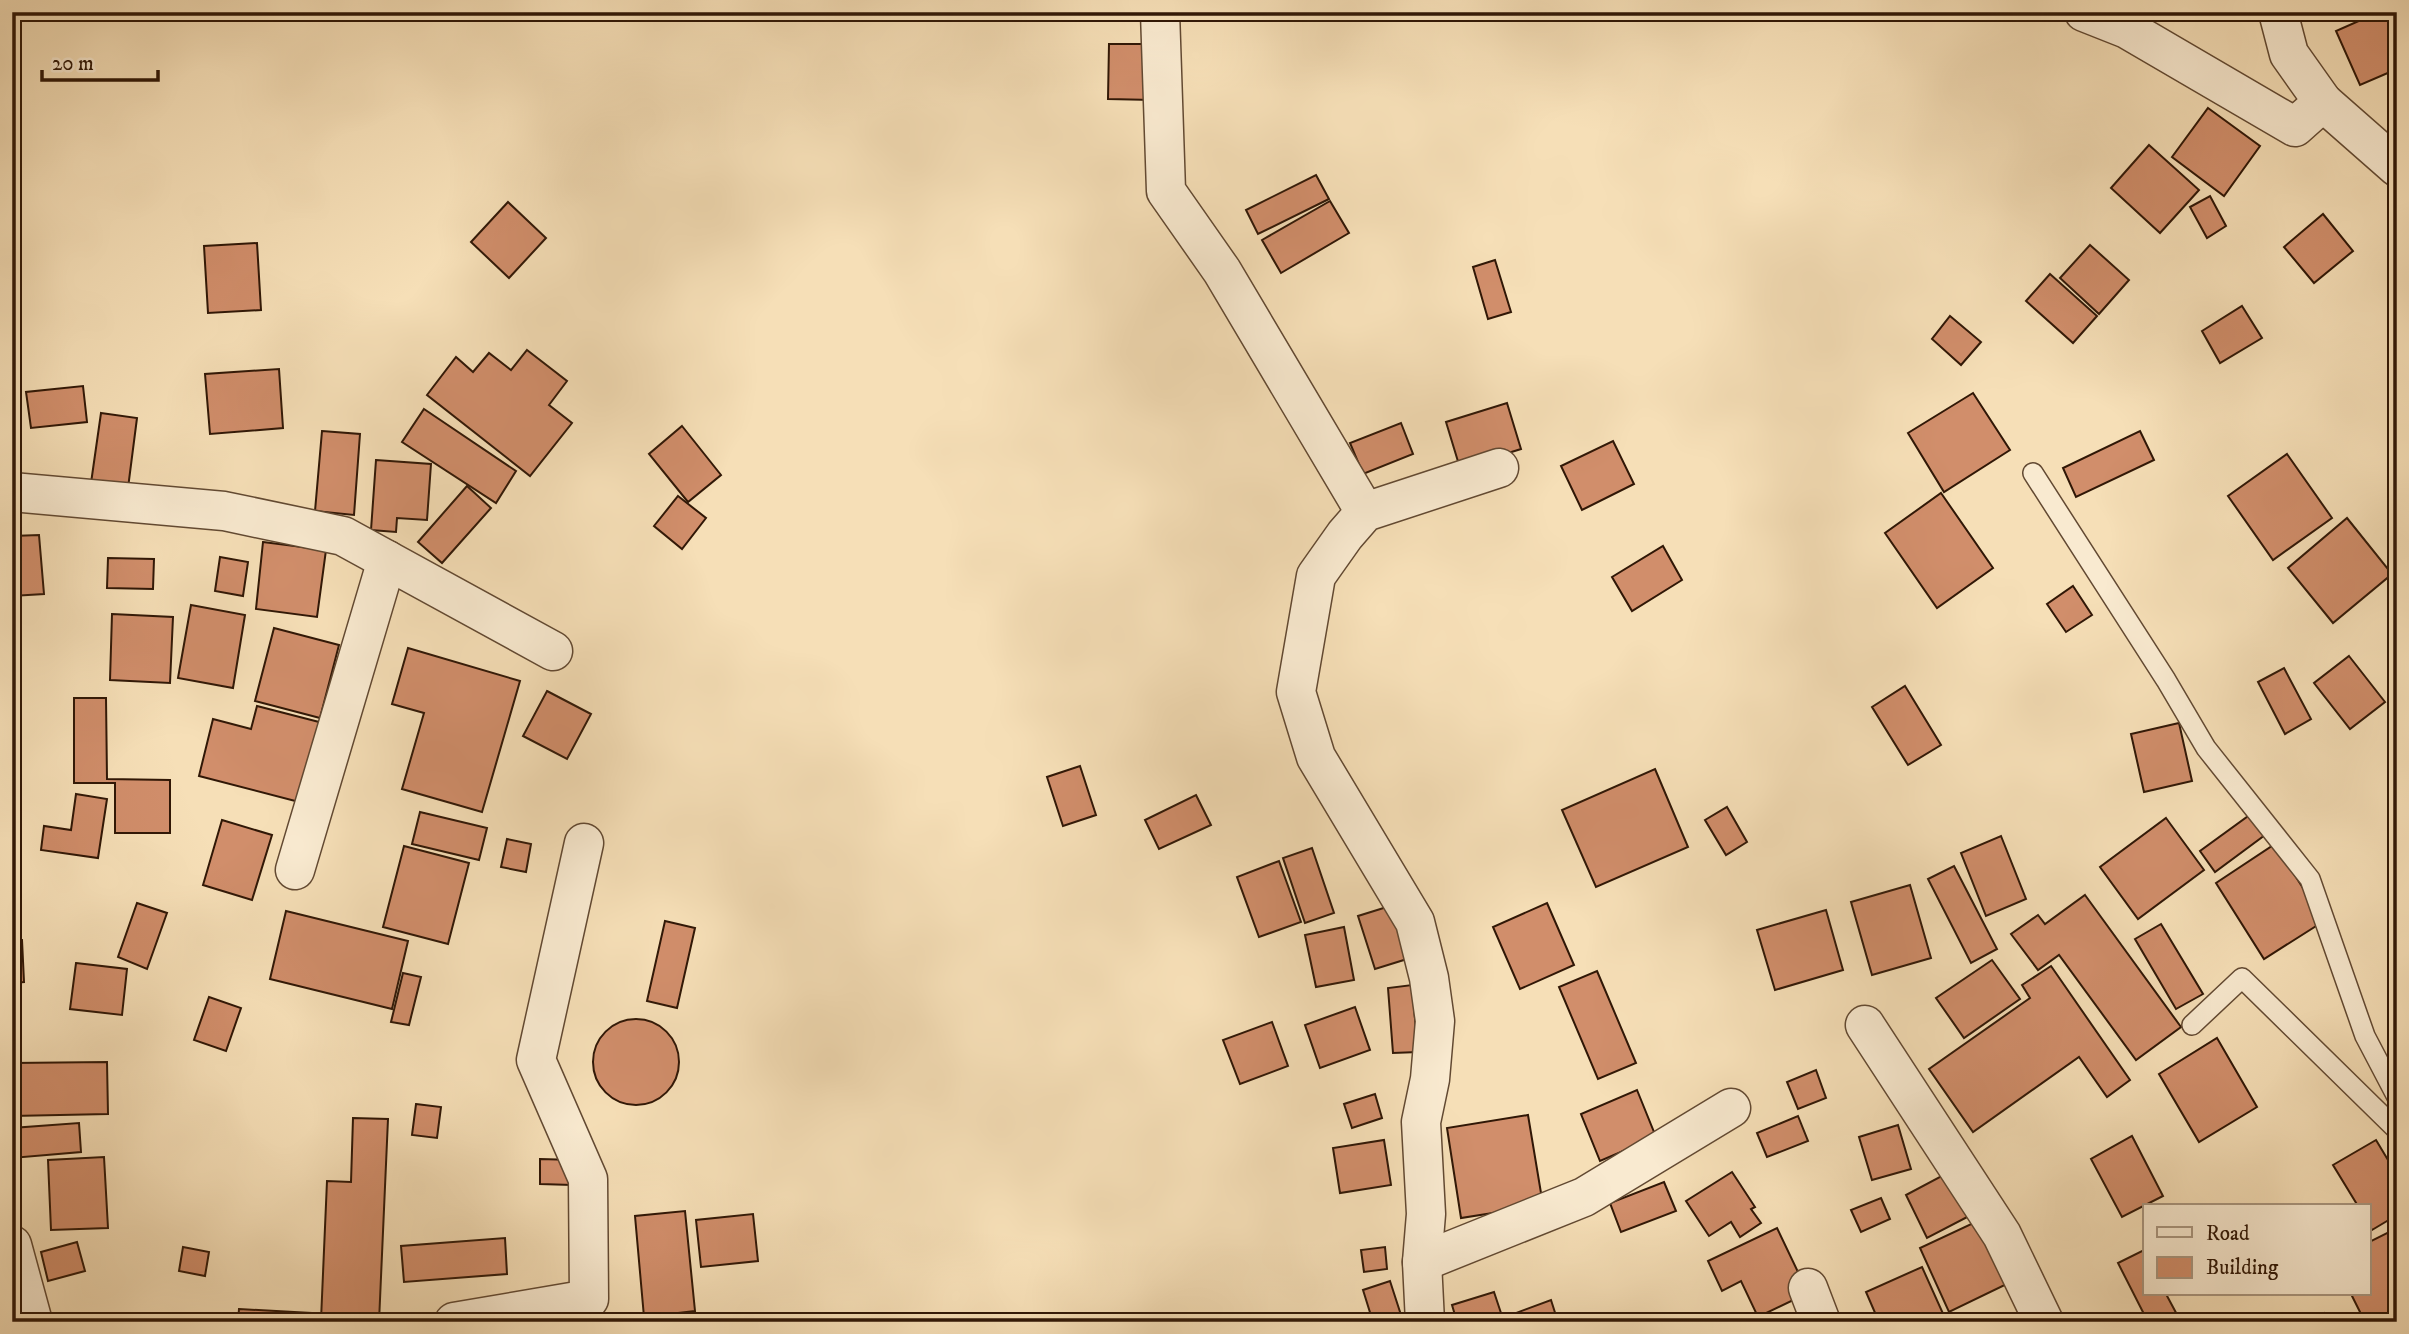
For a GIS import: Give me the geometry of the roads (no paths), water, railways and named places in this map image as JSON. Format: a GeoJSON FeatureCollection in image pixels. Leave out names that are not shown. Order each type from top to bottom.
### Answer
{"type":"FeatureCollection","features":[{"type":"Feature","properties":{"kind":"street"},"geometry":{"type":"LineString","coordinates":[[1160,12],[1166,191],[1222,271],[1365,512]]}},
{"type":"Feature","properties":{"kind":"street"},"geometry":{"type":"LineString","coordinates":[[2084,12],[2127,29],[2295,127],[2323,102]]}},
{"type":"Feature","properties":{"kind":"street"},"geometry":{"type":"LineString","coordinates":[[2278,12],[2289,54],[2323,102],[2397,167]]}},
{"type":"Feature","properties":{"kind":"street"},"geometry":{"type":"LineString","coordinates":[[1425,1322],[1422,1262],[1426,1214],[1421,1122],[1430,1079],[1435,1021],[1429,978],[1415,922],[1316,757],[1296,692],[1316,576],[1365,512],[1499,468]]}},
{"type":"Feature","properties":{"kind":"street"},"geometry":{"type":"LineString","coordinates":[[12,492],[224,511],[343,536],[553,651]]}},
{"type":"Feature","properties":{"kind":"street"},"geometry":{"type":"LineString","coordinates":[[295,870],[387,560]]}},
{"type":"Feature","properties":{"kind":"street"},"geometry":{"type":"LineString","coordinates":[[454,1322],[589,1299],[588,1179],[536,1060],[584,843]]}},
{"type":"Feature","properties":{"kind":"street"},"geometry":{"type":"LineString","coordinates":[[1865,1025],[2002,1235],[2044,1322]]}},
{"type":"Feature","properties":{"kind":"street"},"geometry":{"type":"LineString","coordinates":[[1422,1262],[1584,1196],[1731,1108]]}},
{"type":"Feature","properties":{"kind":"street"},"geometry":{"type":"LineString","coordinates":[[12,1245],[33,1322]]}},
{"type":"Feature","properties":{"kind":"lane"},"geometry":{"type":"LineString","coordinates":[[2033,473],[2166,680],[2206,748],[2310,878],[2365,1036],[2397,1097]]}},
{"type":"Feature","properties":{"kind":"lane"},"geometry":{"type":"LineString","coordinates":[[2192,1025],[2242,978],[2397,1130]]}}]}
